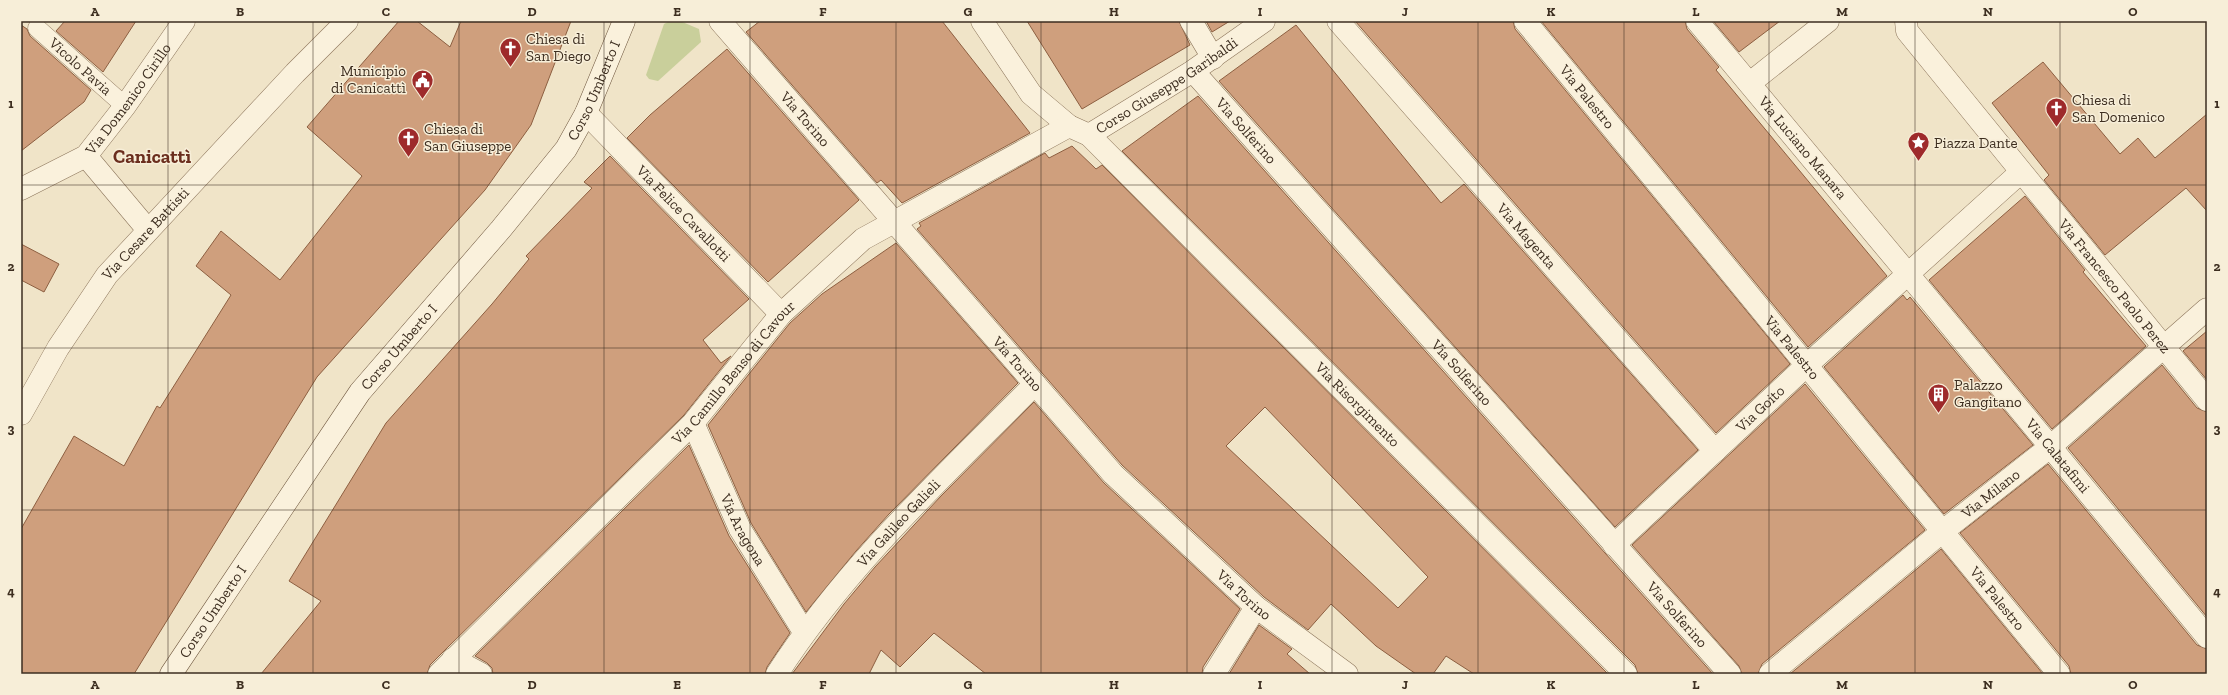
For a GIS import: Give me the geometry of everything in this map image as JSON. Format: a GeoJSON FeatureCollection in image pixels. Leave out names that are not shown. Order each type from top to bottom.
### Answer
{"type":"FeatureCollection","features":[{"type":"Feature","properties":{"kind":"street","name":"Via Domenico Cirillo"},"geometry":{"type":"LineString","coordinates":[[21,189],[86,156],[124,106],[184,21]]}},
{"type":"Feature","properties":{"kind":"street","name":"Via Cesare Battisti"},"geometry":{"type":"LineString","coordinates":[[21,414],[58,348],[107,275],[295,73],[347,21]]}},
{"type":"Feature","properties":{"kind":"street","name":"Corso Umberto I"},"geometry":{"type":"LineString","coordinates":[[171,674],[360,392],[501,229],[566,149],[586,113],[624,21]]}},
{"type":"Feature","properties":{"kind":"street","name":"Via Torino"},"geometry":{"type":"LineString","coordinates":[[720,21],[896,222],[1112,474],[1256,607],[1347,674]]}},
{"type":"Feature","properties":{"kind":"street","name":"Via Risorgimento"},"geometry":{"type":"LineString","coordinates":[[982,21],[1031,94],[1079,131],[1626,674]]}},
{"type":"Feature","properties":{"kind":"street"},"geometry":{"type":"LineString","coordinates":[[1191,21],[1213,58]]}},
{"type":"Feature","properties":{"kind":"street","name":"Corso Giuseppe Garibaldi"},"geometry":{"type":"LineString","coordinates":[[1079,131],[1193,71],[1264,21]]}},
{"type":"Feature","properties":{"kind":"street","name":"Via Magenta"},"geometry":{"type":"LineString","coordinates":[[1338,21],[1715,451]]}},
{"type":"Feature","properties":{"kind":"street","name":"Via Palestro"},"geometry":{"type":"LineString","coordinates":[[1525,21],[2059,674]]}},
{"type":"Feature","properties":{"kind":"street","name":"Via Luciano Manara"},"geometry":{"type":"LineString","coordinates":[[1697,21],[1908,274]]}},
{"type":"Feature","properties":{"kind":"street"},"geometry":{"type":"LineString","coordinates":[[1750,83],[1828,21]]}},
{"type":"Feature","properties":{"kind":"street"},"geometry":{"type":"LineString","coordinates":[[1906,21],[1907,31],[2021,172]]}},
{"type":"Feature","properties":{"kind":"street","name":"Via Solferino"},"geometry":{"type":"LineString","coordinates":[[1193,71],[1614,546],[1730,674]]}},
{"type":"Feature","properties":{"kind":"street","name":"Via Felice Cavallotti"},"geometry":{"type":"LineString","coordinates":[[586,113],[781,314]]}},
{"type":"Feature","properties":{"kind":"street","name":"Via Camillo Benso di Cavour"},"geometry":{"type":"LineString","coordinates":[[446,666],[693,423],[781,314],[864,239],[1079,131]]}},
{"type":"Feature","properties":{"kind":"street"},"geometry":{"type":"LineString","coordinates":[[86,156],[148,230]]}},
{"type":"Feature","properties":{"kind":"street","name":"Via Goito"},"geometry":{"type":"LineString","coordinates":[[1614,546],[1807,365],[2021,172]]}},
{"type":"Feature","properties":{"kind":"street","name":"Via Francesco Paolo Perez"},"geometry":{"type":"LineString","coordinates":[[2021,172],[2163,348],[2207,400]]}},
{"type":"Feature","properties":{"kind":"street","name":"Via Calatafimi"},"geometry":{"type":"LineString","coordinates":[[1908,274],[2207,637]]}},
{"type":"Feature","properties":{"kind":"street","name":"Via Milano"},"geometry":{"type":"LineString","coordinates":[[1770,674],[1942,531],[2050,447],[2207,309]]}},
{"type":"Feature","properties":{"kind":"street","name":"Via Galileo Galieli"},"geometry":{"type":"LineString","coordinates":[[777,674],[804,632],[889,531],[1035,384]]}},
{"type":"Feature","properties":{"kind":"street","name":"Via Aragona"},"geometry":{"type":"LineString","coordinates":[[693,423],[740,529],[804,632]]}},
{"type":"Feature","properties":{"kind":"street"},"geometry":{"type":"LineString","coordinates":[[1214,674],[1256,607]]}},
{"type":"Feature","properties":{"kind":"street"},"geometry":{"type":"LineString","coordinates":[[446,666],[482,674]]}},
{"type":"Feature","properties":{"kind":"lane","name":"Vicolo Pavia"},"geometry":{"type":"LineString","coordinates":[[37,28],[124,106]]}},
{"type":"Feature","properties":{"kind":"green space"},"geometry":{"type":"Polygon","coordinates":[[[670,21],[680,21],[699,29],[701,42],[658,81],[649,79],[646,75],[664,24],[670,21]]]}},
{"type":"Feature","properties":{"kind":"building"},"geometry":{"type":"Polygon","coordinates":[[[65,21],[136,21],[103,72],[56,31],[65,21]]]}},
{"type":"Feature","properties":{"kind":"building"},"geometry":{"type":"Polygon","coordinates":[[[399,21],[417,21],[450,47],[461,21],[571,21],[531,125],[485,190],[317,377],[134,674],[21,674],[21,529],[74,436],[124,466],[157,406],[160,408],[231,295],[196,266],[221,231],[280,280],[362,176],[307,127],[399,21]]]}},
{"type":"Feature","properties":{"kind":"building"},"geometry":{"type":"Polygon","coordinates":[[[760,21],[942,21],[1030,133],[902,203],[881,180],[877,183],[746,32],[760,21]]]}},
{"type":"Feature","properties":{"kind":"building"},"geometry":{"type":"Polygon","coordinates":[[[1027,21],[1179,21],[1190,45],[1082,109],[1027,21]]]}},
{"type":"Feature","properties":{"kind":"building"},"geometry":{"type":"Polygon","coordinates":[[[1206,21],[1230,21],[1212,32],[1206,21]]]}},
{"type":"Feature","properties":{"kind":"building"},"geometry":{"type":"Polygon","coordinates":[[[1355,21],[1513,21],[1515,29],[1790,364],[1716,433],[1355,21]]]}},
{"type":"Feature","properties":{"kind":"building"},"geometry":{"type":"Polygon","coordinates":[[[1541,21],[1685,21],[1687,29],[1719,67],[1716,70],[1887,276],[1808,347],[1541,21]]]}},
{"type":"Feature","properties":{"kind":"building"},"geometry":{"type":"Polygon","coordinates":[[[1713,21],[1780,21],[1739,52],[1713,21]]]}},
{"type":"Feature","properties":{"kind":"building"},"geometry":{"type":"Polygon","coordinates":[[[21,25],[27,29],[30,36],[91,90],[84,102],[21,151],[21,25]]]}},
{"type":"Feature","properties":{"kind":"building"},"geometry":{"type":"Polygon","coordinates":[[[1296,25],[1441,203],[1464,184],[1698,450],[1615,527],[1219,81],[1296,25]]]}},
{"type":"Feature","properties":{"kind":"building"},"geometry":{"type":"Polygon","coordinates":[[[727,49],[859,200],[768,282],[627,138],[650,115],[727,49]]]}},
{"type":"Feature","properties":{"kind":"building"},"geometry":{"type":"Polygon","coordinates":[[[2043,62],[2120,154],[2138,138],[2155,158],[2207,114],[2207,211],[2186,188],[2105,255],[2044,180],[2049,175],[1992,103],[2043,62]]]}},
{"type":"Feature","properties":{"kind":"building"},"geometry":{"type":"Polygon","coordinates":[[[1198,96],[1713,674],[1638,674],[1635,665],[1122,151],[1198,96]]]}},
{"type":"Feature","properties":{"kind":"building"},"geometry":{"type":"Polygon","coordinates":[[[1072,146],[1096,169],[1102,165],[1608,674],[1474,674],[1446,656],[1433,674],[1416,674],[1376,646],[1331,604],[1308,630],[1264,597],[1122,465],[917,229],[921,226],[919,223],[1045,153],[1049,158],[1072,146]],[[1265,407],[1226,446],[1398,608],[1428,577],[1265,407]]]}},
{"type":"Feature","properties":{"kind":"building"},"geometry":{"type":"Polygon","coordinates":[[[610,156],[749,299],[703,340],[721,363],[731,356],[684,415],[430,665],[427,674],[261,674],[321,601],[289,581],[386,423],[492,304],[529,259],[526,256],[592,188],[584,182],[610,156]]]}},
{"type":"Feature","properties":{"kind":"building"},"geometry":{"type":"Polygon","coordinates":[[[2025,196],[2085,270],[2083,272],[2146,346],[2052,429],[1929,280],[2025,196]]]}},
{"type":"Feature","properties":{"kind":"building"},"geometry":{"type":"Polygon","coordinates":[[[896,243],[1018,383],[889,514],[856,551],[806,612],[751,523],[708,425],[790,323],[822,294],[896,243]]]}},
{"type":"Feature","properties":{"kind":"building"},"geometry":{"type":"Polygon","coordinates":[[[21,244],[59,264],[44,292],[21,280],[21,244]]]}},
{"type":"Feature","properties":{"kind":"building","name":"Palazzo Gangitano"},"geometry":{"type":"Polygon","coordinates":[[[1903,295],[1907,300],[1910,297],[2033,445],[1944,514],[1824,367],[1903,295]]]}},
{"type":"Feature","properties":{"kind":"building"},"geometry":{"type":"Polygon","coordinates":[[[2207,331],[2207,380],[2183,351],[2207,331]]]}},
{"type":"Feature","properties":{"kind":"building"},"geometry":{"type":"Polygon","coordinates":[[[2162,365],[2197,408],[2207,412],[2207,617],[2068,448],[2162,365]]]}},
{"type":"Feature","properties":{"kind":"building"},"geometry":{"type":"Polygon","coordinates":[[[1805,384],[1925,530],[1762,664],[1758,674],[1742,674],[1739,666],[1632,545],[1805,384]]]}},
{"type":"Feature","properties":{"kind":"building"},"geometry":{"type":"Polygon","coordinates":[[[1034,402],[1104,483],[1240,609],[1203,667],[1202,674],[986,674],[934,633],[900,667],[881,650],[869,674],[792,674],[844,604],[875,567],[941,496],[1034,402]]]}},
{"type":"Feature","properties":{"kind":"building"},"geometry":{"type":"Polygon","coordinates":[[[689,445],[729,536],[790,633],[767,667],[765,674],[493,674],[492,668],[487,663],[475,656],[689,445]]]}},
{"type":"Feature","properties":{"kind":"building"},"geometry":{"type":"Polygon","coordinates":[[[2048,464],[2197,645],[2207,649],[2207,674],[2071,674],[2069,666],[1960,533],[2048,464]]]}},
{"type":"Feature","properties":{"kind":"building"},"geometry":{"type":"Polygon","coordinates":[[[1941,549],[2043,674],[1790,674],[1941,549]]]}},
{"type":"Feature","properties":{"kind":"building"},"geometry":{"type":"Polygon","coordinates":[[[1259,625],[1292,649],[1287,654],[1310,674],[1229,674],[1259,625]]]}},
{"type":"Feature","properties":{"kind":"place","name":"Chiesa di San Diego"},"geometry":{"type":"Point","coordinates":[510,68]}},
{"type":"Feature","properties":{"kind":"place","name":"Municipio di Canicattì"},"geometry":{"type":"Point","coordinates":[422,100]}},
{"type":"Feature","properties":{"kind":"place","name":"Chiesa di San Domenico"},"geometry":{"type":"Point","coordinates":[2056,128]}},
{"type":"Feature","properties":{"kind":"place","name":"Chiesa di San Giuseppe"},"geometry":{"type":"Point","coordinates":[409,158]}},
{"type":"Feature","properties":{"kind":"place","name":"Piazza Dante"},"geometry":{"type":"Point","coordinates":[1918,162]}},
{"type":"Feature","properties":{"kind":"place","name":"Palazzo Gangitano"},"geometry":{"type":"Point","coordinates":[1939,414]}},
{"type":"Feature","properties":{"kind":"district","name":"Canicattì"},"geometry":{"type":"Point","coordinates":[152,156]}}]}
